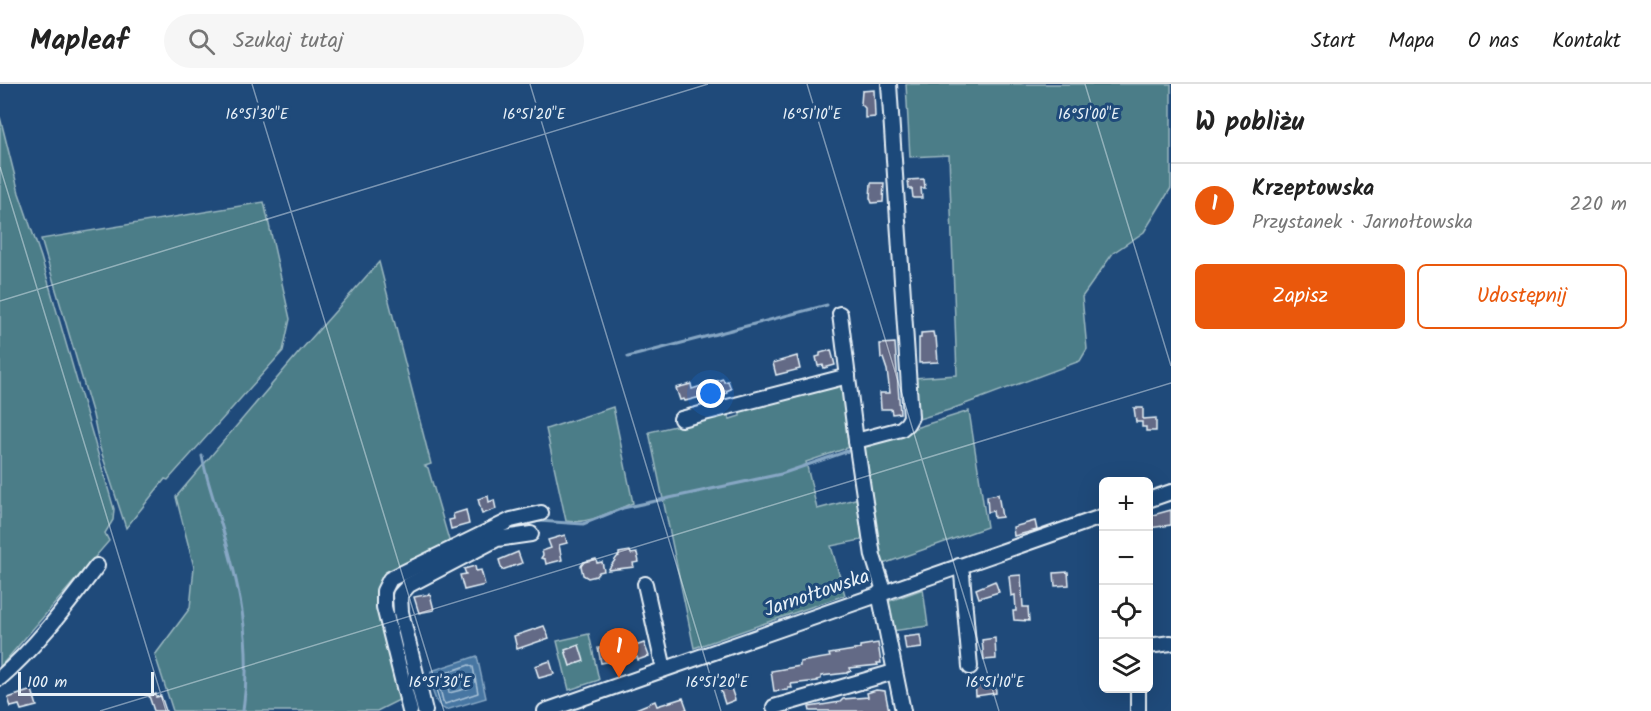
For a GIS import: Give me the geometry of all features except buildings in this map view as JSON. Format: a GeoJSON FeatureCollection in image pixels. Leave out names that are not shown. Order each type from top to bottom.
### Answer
{"type":"FeatureCollection","features":[{"type":"Feature","properties":{"kind":"street"},"geometry":{"type":"LineString","coordinates":[[856,441],[901,429],[911,417],[889,84]]}},
{"type":"Feature","properties":{"kind":"street"},"geometry":{"type":"LineString","coordinates":[[840,314],[873,556],[882,592],[894,672],[903,711]]}},
{"type":"Feature","properties":{"kind":"street"},"geometry":{"type":"LineString","coordinates":[[681,419],[848,376]]}},
{"type":"Feature","properties":{"kind":"street"},"geometry":{"type":"LineString","coordinates":[[1153,499],[1171,492]]}},
{"type":"Feature","properties":{"kind":"street"},"geometry":{"type":"LineString","coordinates":[[425,711],[401,612],[400,595],[408,585],[495,534],[511,520],[541,513]]}},
{"type":"Feature","properties":{"kind":"street","name":"Jarnołtowska"},"geometry":{"type":"LineString","coordinates":[[545,711],[1099,518]]}},
{"type":"Feature","properties":{"kind":"street"},"geometry":{"type":"LineString","coordinates":[[410,711],[384,607],[384,591],[390,579],[495,534],[531,534]]}},
{"type":"Feature","properties":{"kind":"street"},"geometry":{"type":"LineString","coordinates":[[1,677],[61,612],[97,566]]}},
{"type":"Feature","properties":{"kind":"street"},"geometry":{"type":"LineString","coordinates":[[959,566],[962,574],[970,667]]}},
{"type":"Feature","properties":{"kind":"street"},"geometry":{"type":"LineString","coordinates":[[645,584],[664,669]]}},
{"type":"Feature","properties":{"kind":"street"},"geometry":{"type":"LineString","coordinates":[[1153,645],[1171,643]]}},
{"type":"Feature","properties":{"kind":"street"},"geometry":{"type":"LineString","coordinates":[[774,707],[894,672]]}},
{"type":"Feature","properties":{"kind":"street"},"geometry":{"type":"LineString","coordinates":[[1138,693],[1138,711]]}},
{"type":"Feature","properties":{"kind":"green space"},"geometry":{"type":"Polygon","coordinates":[[[906,84],[1171,84],[1171,188],[1144,232],[1113,253],[1082,297],[1087,349],[1080,361],[919,419],[916,416],[914,378],[957,375],[949,155],[910,157],[906,84]]]}},
{"type":"Feature","properties":{"kind":"green space"},"geometry":{"type":"Polygon","coordinates":[[[0,117],[19,193],[41,257],[114,509],[113,520],[105,533],[109,541],[0,667],[0,117]]]}},
{"type":"Feature","properties":{"kind":"green space"},"geometry":{"type":"Polygon","coordinates":[[[264,202],[290,319],[283,351],[168,480],[165,479],[126,528],[100,448],[93,415],[41,239],[264,202]]]}},
{"type":"Feature","properties":{"kind":"green space"},"geometry":{"type":"Polygon","coordinates":[[[379,262],[431,464],[425,466],[428,468],[451,547],[384,579],[401,699],[377,711],[173,711],[155,655],[190,608],[194,567],[176,497],[379,262]]]}},
{"type":"Feature","properties":{"kind":"green space"},"geometry":{"type":"Polygon","coordinates":[[[839,383],[843,385],[853,446],[806,462],[817,509],[859,498],[866,539],[831,546],[845,595],[694,648],[649,432],[727,414],[730,419],[740,416],[740,408],[839,383]]]}},
{"type":"Feature","properties":{"kind":"green space"},"geometry":{"type":"Polygon","coordinates":[[[613,407],[633,503],[591,519],[566,521],[546,429],[613,407]]]}},
{"type":"Feature","properties":{"kind":"green space"},"geometry":{"type":"Polygon","coordinates":[[[969,411],[987,527],[883,564],[861,445],[969,411]]]}},
{"type":"Feature","properties":{"kind":"green space"},"geometry":{"type":"Polygon","coordinates":[[[923,589],[928,626],[892,631],[887,602],[923,589]]]}},
{"type":"Feature","properties":{"kind":"green space"},"geometry":{"type":"Polygon","coordinates":[[[589,634],[599,680],[569,690],[557,641],[589,634]]]}},
{"type":"Feature","properties":{"kind":"water"},"geometry":{"type":"Polygon","coordinates":[[[477,656],[486,698],[446,710],[435,699],[431,671],[477,656]]]}},
{"type":"Feature","properties":{"kind":"waterway"},"geometry":{"type":"LineString","coordinates":[[628,357],[827,305]]}},
{"type":"Feature","properties":{"kind":"waterway"},"geometry":{"type":"LineString","coordinates":[[500,532],[539,521],[583,524],[623,508],[781,474],[851,450]]}},
{"type":"Feature","properties":{"kind":"waterway"},"geometry":{"type":"LineString","coordinates":[[202,456],[233,565],[242,613],[246,661],[243,711]]}},
{"type":"Feature","properties":{"kind":"waterway"},"geometry":{"type":"LineString","coordinates":[[392,587],[405,581]]}},
{"type":"Feature","properties":{"kind":"waterway"},"geometry":{"type":"LineString","coordinates":[[390,595],[411,685]]}},
{"type":"Feature","properties":{"kind":"place","name":"Krzeptowska"},"geometry":{"type":"Point","coordinates":[619,678]}}]}
